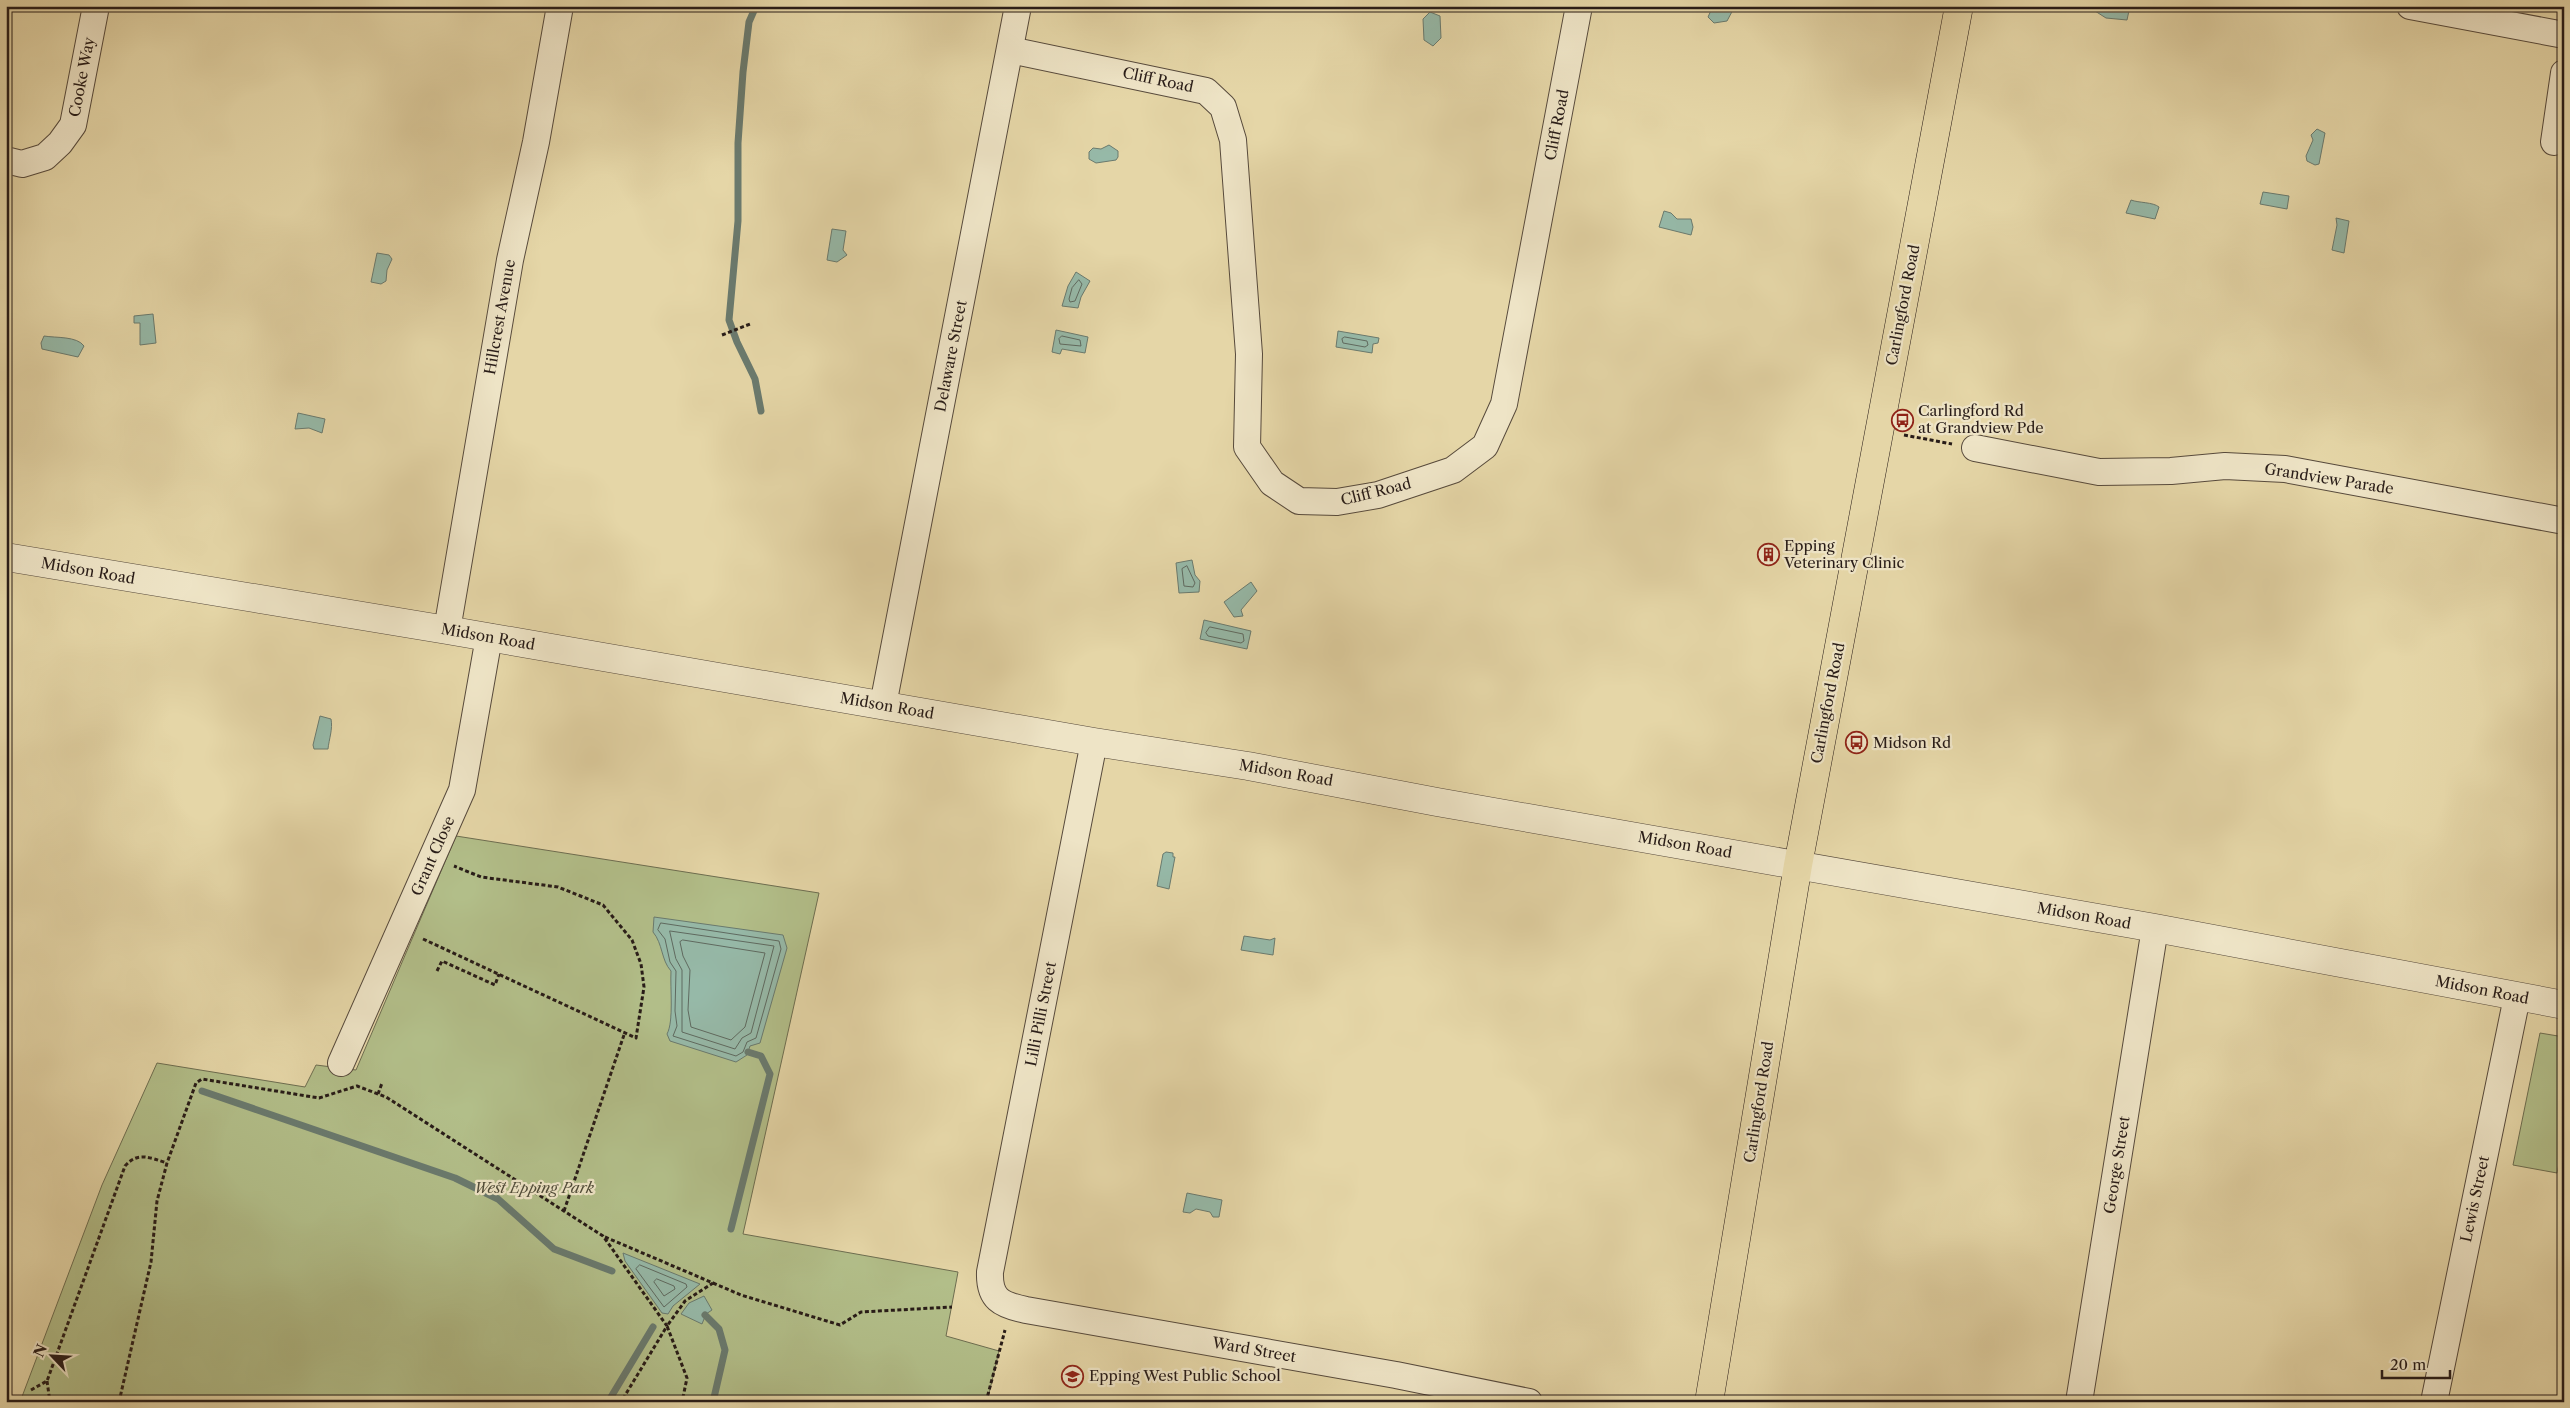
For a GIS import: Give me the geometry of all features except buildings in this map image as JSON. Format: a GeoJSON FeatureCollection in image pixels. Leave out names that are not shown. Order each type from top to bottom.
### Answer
{"type":"FeatureCollection","features":[{"type":"Feature","properties":{"kind":"main road","name":"Carlingford Road"},"geometry":{"type":"LineString","coordinates":[[1710,1402],[1798,865],[1959,6]]}},
{"type":"Feature","properties":{"kind":"street","name":"Cooke Way"},"geometry":{"type":"LineString","coordinates":[[6,160],[22,164],[45,157],[60,143],[73,125],[96,6]]}},
{"type":"Feature","properties":{"kind":"street","name":"Hillcrest Avenue"},"geometry":{"type":"LineString","coordinates":[[447,630],[510,260],[536,142],[560,6]]}},
{"type":"Feature","properties":{"kind":"street","name":"Delaware Street"},"geometry":{"type":"LineString","coordinates":[[883,705],[1018,6]]}},
{"type":"Feature","properties":{"kind":"street","name":"Cliff Road"},"geometry":{"type":"LineString","coordinates":[[1010,50],[1196,88],[1206,91],[1223,108],[1233,140],[1249,354],[1247,447],[1272,483],[1299,501],[1337,502],[1378,495],[1453,470],[1485,446],[1504,404],[1579,6]]}},
{"type":"Feature","properties":{"kind":"street"},"geometry":{"type":"LineString","coordinates":[[2410,6],[2564,35]]}},
{"type":"Feature","properties":{"kind":"street"},"geometry":{"type":"LineString","coordinates":[[2554,142],[2564,73]]}},
{"type":"Feature","properties":{"kind":"street","name":"Grandview Parade"},"geometry":{"type":"LineString","coordinates":[[1975,448],[2098,472],[2171,471],[2225,466],[2285,469],[2564,521]]}},
{"type":"Feature","properties":{"kind":"street","name":"Midson Road"},"geometry":{"type":"LineString","coordinates":[[6,557],[489,637],[1094,742],[1258,768],[1437,802],[2155,928],[2564,1005]]}},
{"type":"Feature","properties":{"kind":"street","name":"Grant Close"},"geometry":{"type":"LineString","coordinates":[[341,1063],[462,790],[489,637]]}},
{"type":"Feature","properties":{"kind":"street","name":"Lilli Pilli Street"},"geometry":{"type":"LineString","coordinates":[[1010,1307],[995,1296],[990,1285],[990,1272],[1094,742]]}},
{"type":"Feature","properties":{"kind":"street","name":"George Street"},"geometry":{"type":"LineString","coordinates":[[2079,1402],[2155,928]]}},
{"type":"Feature","properties":{"kind":"street","name":"Lewis Street"},"geometry":{"type":"LineString","coordinates":[[2434,1402],[2517,996]]}},
{"type":"Feature","properties":{"kind":"street","name":"Ward Street"},"geometry":{"type":"LineString","coordinates":[[1010,1307],[1396,1376],[1529,1402]]}},
{"type":"Feature","properties":{"kind":"path"},"geometry":{"type":"LineString","coordinates":[[722,335],[748,324]]}},
{"type":"Feature","properties":{"kind":"path"},"geometry":{"type":"LineString","coordinates":[[1880,430],[1975,448]]}},
{"type":"Feature","properties":{"kind":"path"},"geometry":{"type":"LineString","coordinates":[[422,939],[636,1038],[644,987],[641,964],[632,940],[603,905],[558,887],[481,877],[454,866]]}},
{"type":"Feature","properties":{"kind":"path"},"geometry":{"type":"LineString","coordinates":[[437,971],[442,961],[495,985],[500,974]]}},
{"type":"Feature","properties":{"kind":"path"},"geometry":{"type":"LineString","coordinates":[[564,1211],[624,1032]]}},
{"type":"Feature","properties":{"kind":"path"},"geometry":{"type":"LineString","coordinates":[[119,1402],[151,1262],[157,1201],[167,1162],[196,1083],[202,1079],[319,1098],[357,1086],[378,1094],[603,1236],[741,1295],[840,1325],[861,1312],[952,1307]]}},
{"type":"Feature","properties":{"kind":"path"},"geometry":{"type":"LineString","coordinates":[[378,1094],[382,1083]]}},
{"type":"Feature","properties":{"kind":"path"},"geometry":{"type":"LineString","coordinates":[[50,1402],[47,1381],[125,1166],[132,1158],[141,1156],[167,1162]]}},
{"type":"Feature","properties":{"kind":"path"},"geometry":{"type":"LineString","coordinates":[[603,1236],[667,1326],[687,1378],[682,1402]]}},
{"type":"Feature","properties":{"kind":"path"},"geometry":{"type":"LineString","coordinates":[[621,1402],[667,1326],[685,1301],[713,1283]]}},
{"type":"Feature","properties":{"kind":"path"},"geometry":{"type":"LineString","coordinates":[[986,1402],[1010,1307]]}},
{"type":"Feature","properties":{"kind":"path"},"geometry":{"type":"LineString","coordinates":[[31,1390],[47,1381]]}},
{"type":"Feature","properties":{"kind":"green space","name":"West Epping Park"},"geometry":{"type":"Polygon","coordinates":[[[456,836],[819,893],[743,1234],[958,1272],[946,1336],[999,1351],[987,1402],[20,1402],[102,1185],[157,1063],[305,1087],[316,1065],[356,1070],[456,836]]]}},
{"type":"Feature","properties":{"kind":"green space"},"geometry":{"type":"Polygon","coordinates":[[[2540,1033],[2564,1037],[2564,1140],[2557,1173],[2513,1165],[2540,1033]]]}},
{"type":"Feature","properties":{"kind":"water"},"geometry":{"type":"Polygon","coordinates":[[[1713,6],[1735,6],[1727,21],[1714,23],[1708,17],[1713,6]]]}},
{"type":"Feature","properties":{"kind":"water"},"geometry":{"type":"Polygon","coordinates":[[[2096,6],[2130,6],[2127,20],[2106,18],[2095,11],[2096,6]]]}},
{"type":"Feature","properties":{"kind":"water"},"geometry":{"type":"Polygon","coordinates":[[[1430,12],[1440,16],[1441,38],[1433,46],[1424,40],[1423,19],[1430,12]]]}},
{"type":"Feature","properties":{"kind":"water"},"geometry":{"type":"Polygon","coordinates":[[[2317,129],[2325,133],[2319,164],[2315,165],[2307,161],[2306,156],[2313,140],[2311,135],[2317,129]]]}},
{"type":"Feature","properties":{"kind":"water"},"geometry":{"type":"Polygon","coordinates":[[[1109,145],[1118,151],[1116,160],[1096,163],[1089,159],[1089,152],[1093,148],[1101,149],[1109,145]]]}},
{"type":"Feature","properties":{"kind":"water"},"geometry":{"type":"Polygon","coordinates":[[[2263,192],[2289,196],[2287,209],[2260,204],[2263,192]]]}},
{"type":"Feature","properties":{"kind":"water"},"geometry":{"type":"Polygon","coordinates":[[[2131,200],[2159,207],[2155,219],[2126,213],[2131,200]]]}},
{"type":"Feature","properties":{"kind":"water"},"geometry":{"type":"Polygon","coordinates":[[[1664,211],[1671,213],[1677,219],[1691,219],[1693,227],[1691,235],[1659,227],[1664,211]]]}},
{"type":"Feature","properties":{"kind":"water"},"geometry":{"type":"Polygon","coordinates":[[[2336,218],[2349,221],[2344,253],[2332,250],[2337,225],[2336,218]]]}},
{"type":"Feature","properties":{"kind":"water"},"geometry":{"type":"Polygon","coordinates":[[[832,229],[846,231],[843,250],[847,255],[837,262],[827,260],[832,229]]]}},
{"type":"Feature","properties":{"kind":"water"},"geometry":{"type":"Polygon","coordinates":[[[377,253],[389,255],[392,259],[387,270],[386,281],[381,284],[371,282],[377,253]]]}},
{"type":"Feature","properties":{"kind":"water"},"geometry":{"type":"Polygon","coordinates":[[[1076,272],[1090,281],[1081,297],[1078,308],[1062,306],[1068,286],[1076,272]]]}},
{"type":"Feature","properties":{"kind":"water"},"geometry":{"type":"Polygon","coordinates":[[[153,314],[156,343],[140,345],[140,323],[134,323],[134,316],[153,314]]]}},
{"type":"Feature","properties":{"kind":"water"},"geometry":{"type":"Polygon","coordinates":[[[1056,330],[1088,337],[1085,353],[1062,349],[1060,354],[1052,352],[1056,330]]]}},
{"type":"Feature","properties":{"kind":"water"},"geometry":{"type":"Polygon","coordinates":[[[1338,331],[1379,338],[1378,343],[1373,344],[1372,353],[1336,347],[1338,331]]]}},
{"type":"Feature","properties":{"kind":"water"},"geometry":{"type":"Polygon","coordinates":[[[44,336],[76,340],[84,346],[78,357],[42,349],[41,343],[44,336]]]}},
{"type":"Feature","properties":{"kind":"water"},"geometry":{"type":"Polygon","coordinates":[[[298,413],[325,419],[322,433],[309,428],[295,429],[298,413]]]}},
{"type":"Feature","properties":{"kind":"water"},"geometry":{"type":"Polygon","coordinates":[[[1192,560],[1195,575],[1200,581],[1199,592],[1179,593],[1176,563],[1192,560]]]}},
{"type":"Feature","properties":{"kind":"water"},"geometry":{"type":"Polygon","coordinates":[[[1251,582],[1257,591],[1241,610],[1243,616],[1234,617],[1224,602],[1251,582]]]}},
{"type":"Feature","properties":{"kind":"water"},"geometry":{"type":"Polygon","coordinates":[[[1204,620],[1251,631],[1247,649],[1200,639],[1204,620]]]}},
{"type":"Feature","properties":{"kind":"water"},"geometry":{"type":"Polygon","coordinates":[[[320,716],[331,719],[328,749],[314,749],[313,745],[320,716]]]}},
{"type":"Feature","properties":{"kind":"water"},"geometry":{"type":"Polygon","coordinates":[[[1166,852],[1173,853],[1173,857],[1175,857],[1169,889],[1157,886],[1163,854],[1166,852]]]}},
{"type":"Feature","properties":{"kind":"water"},"geometry":{"type":"Polygon","coordinates":[[[654,917],[783,935],[787,948],[760,1043],[750,1046],[747,1055],[736,1062],[670,1041],[667,1034],[671,1013],[671,971],[665,962],[659,942],[653,932],[654,917]]]}},
{"type":"Feature","properties":{"kind":"water"},"geometry":{"type":"Polygon","coordinates":[[[1244,936],[1270,940],[1275,938],[1273,955],[1241,950],[1244,936]]]}},
{"type":"Feature","properties":{"kind":"water"},"geometry":{"type":"Polygon","coordinates":[[[1187,1193],[1222,1200],[1219,1217],[1213,1217],[1210,1212],[1196,1209],[1190,1213],[1183,1212],[1187,1193]]]}},
{"type":"Feature","properties":{"kind":"water"},"geometry":{"type":"Polygon","coordinates":[[[623,1253],[700,1284],[673,1306],[668,1314],[662,1313],[625,1261],[623,1253]]]}},
{"type":"Feature","properties":{"kind":"water"},"geometry":{"type":"Polygon","coordinates":[[[704,1296],[712,1310],[706,1314],[702,1324],[681,1314],[689,1303],[704,1296]]]}},
{"type":"Feature","properties":{"kind":"waterway"},"geometry":{"type":"LineString","coordinates":[[756,6],[749,22],[743,72],[738,143],[738,221],[729,320],[737,342],[755,379],[761,411]]}},
{"type":"Feature","properties":{"kind":"waterway"},"geometry":{"type":"LineString","coordinates":[[731,1229],[770,1074],[761,1056],[748,1052]]}},
{"type":"Feature","properties":{"kind":"waterway"},"geometry":{"type":"LineString","coordinates":[[202,1091],[455,1178],[498,1199],[554,1249],[612,1271]]}},
{"type":"Feature","properties":{"kind":"waterway"},"geometry":{"type":"LineString","coordinates":[[705,1315],[719,1329],[725,1350],[713,1402]]}},
{"type":"Feature","properties":{"kind":"waterway"},"geometry":{"type":"LineString","coordinates":[[608,1402],[653,1327]]}},
{"type":"Feature","properties":{"kind":"place","name":"Carlingford Rd at Grandview Pde"},"geometry":{"type":"Point","coordinates":[1902,420]}},
{"type":"Feature","properties":{"kind":"place","name":"Epping Veterinary Clinic"},"geometry":{"type":"Point","coordinates":[1768,555]}},
{"type":"Feature","properties":{"kind":"place","name":"Midson Rd"},"geometry":{"type":"Point","coordinates":[1857,743]}},
{"type":"Feature","properties":{"kind":"place","name":"Epping West Public School"},"geometry":{"type":"Point","coordinates":[1073,1376]}}]}
